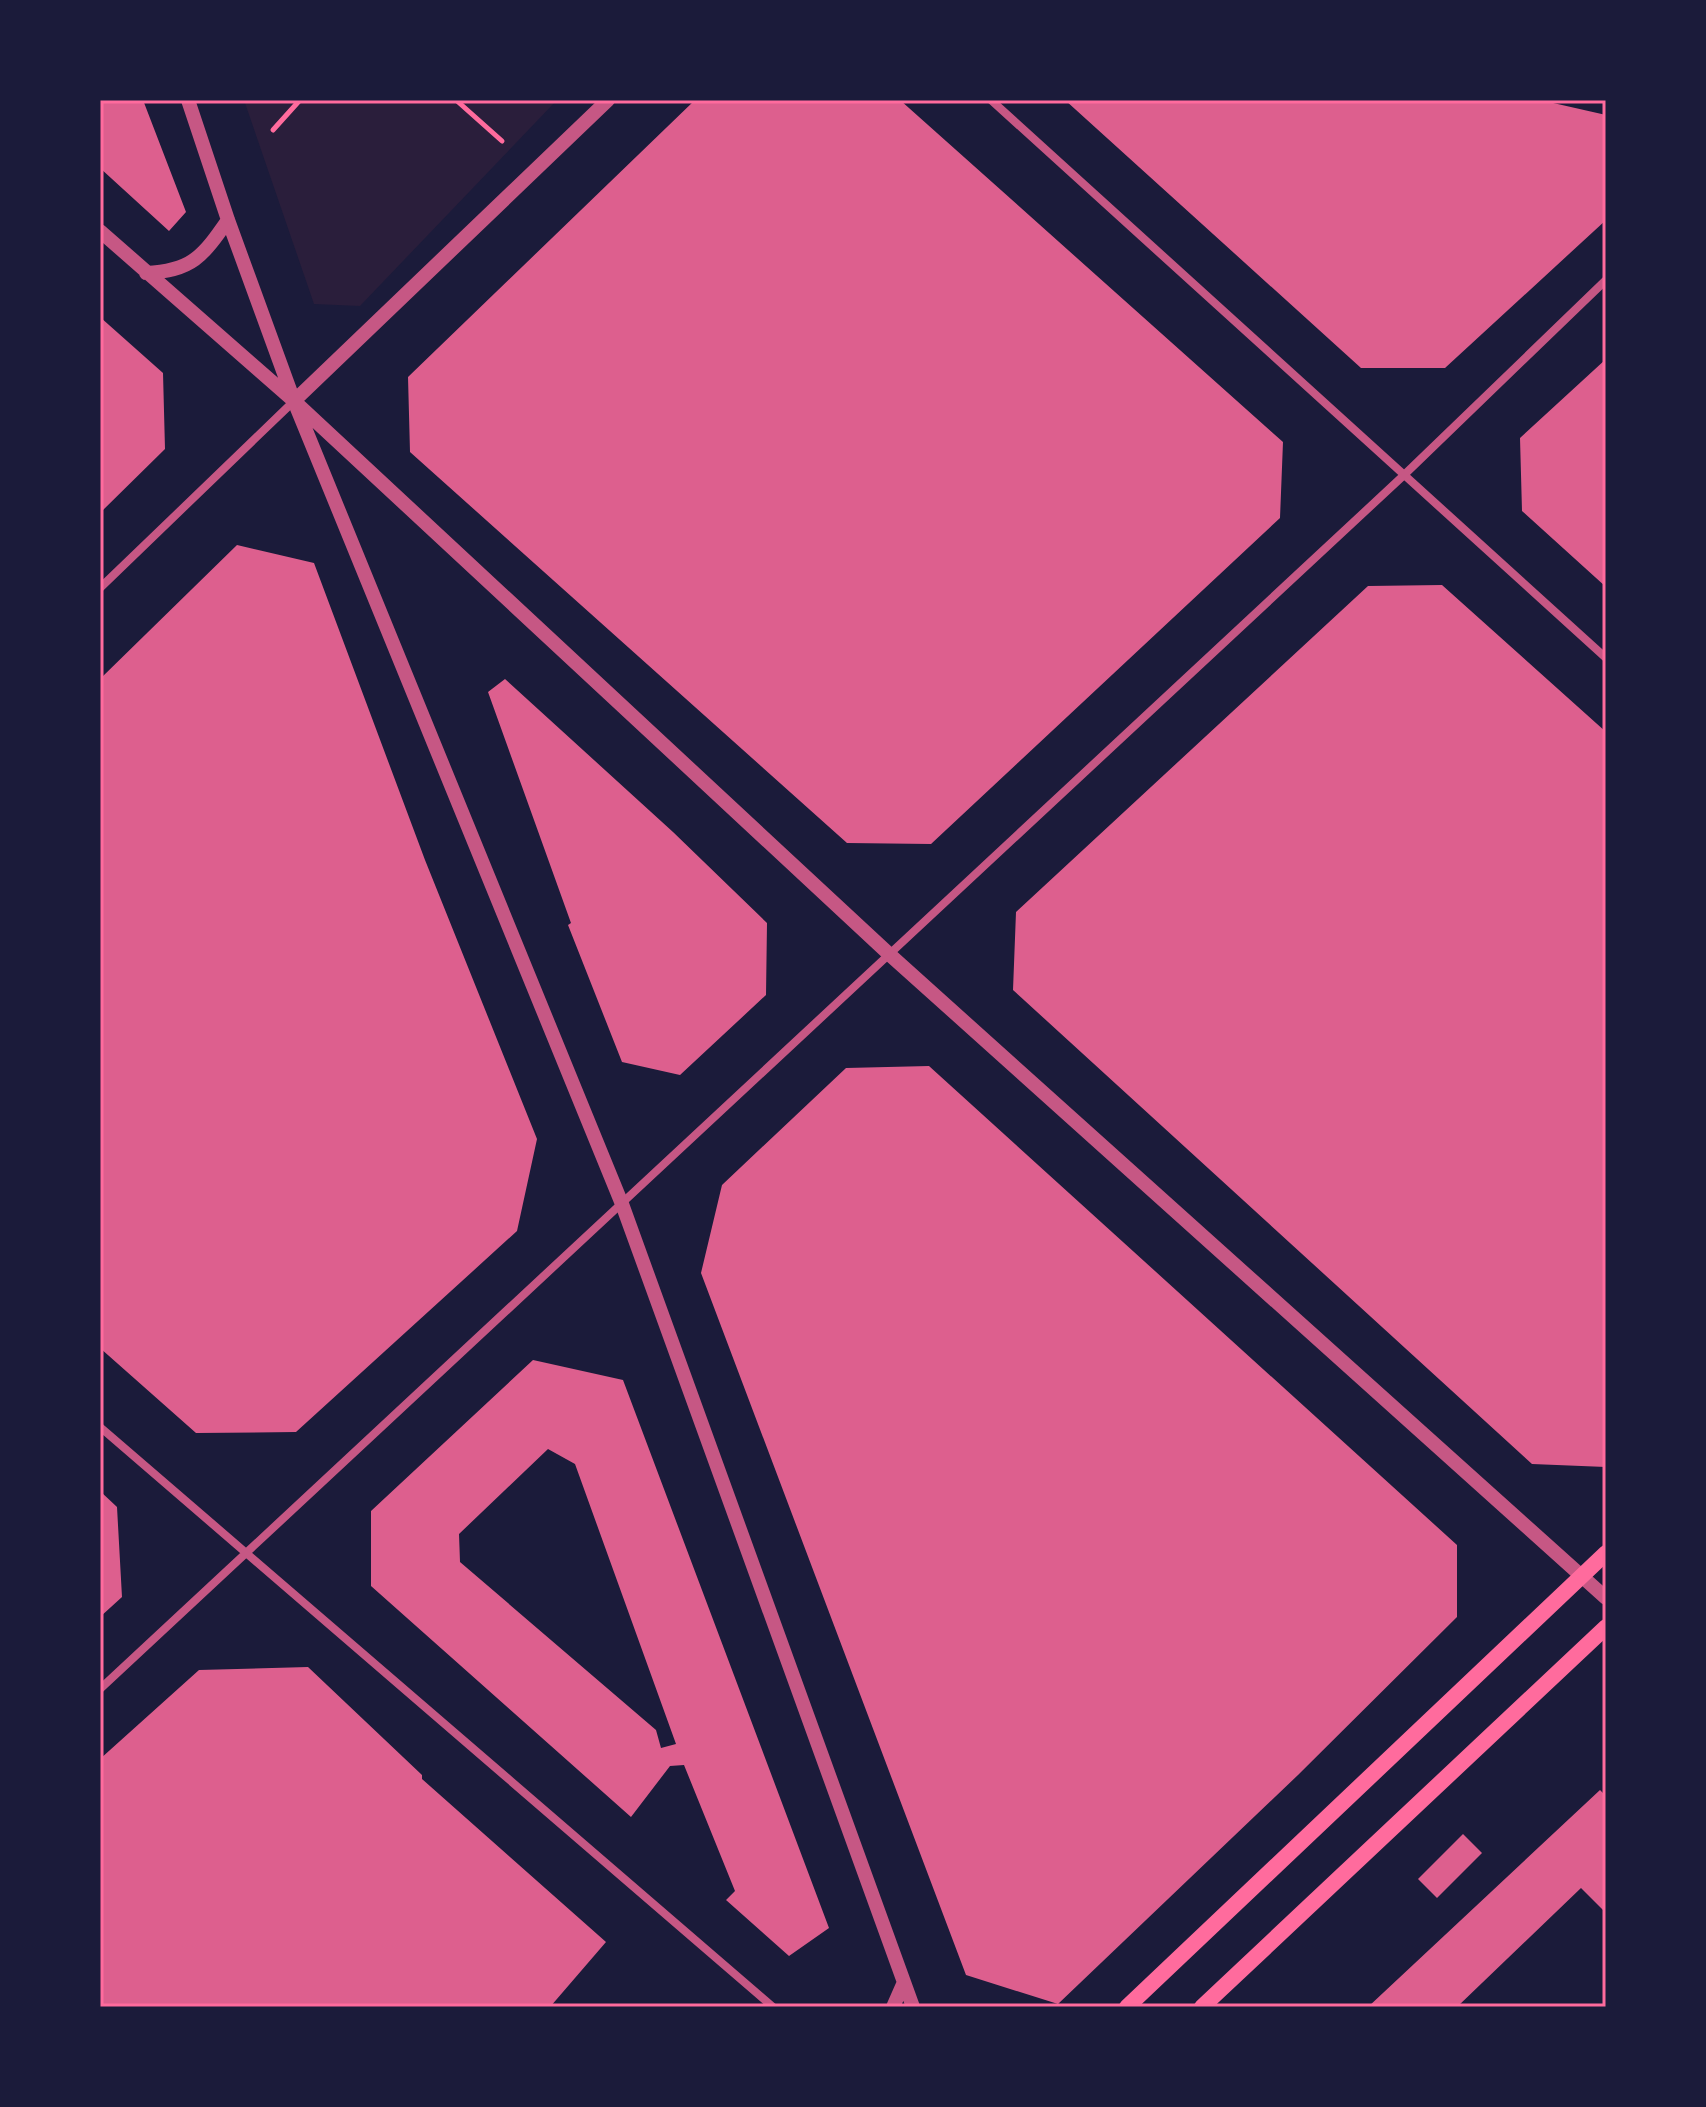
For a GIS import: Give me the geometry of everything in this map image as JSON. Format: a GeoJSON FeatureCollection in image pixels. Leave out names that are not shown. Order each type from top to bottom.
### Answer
{"type":"FeatureCollection","features":[{"type":"Feature","properties":{"kind":"main road"},"geometry":{"type":"LineString","coordinates":[[1127,2007],[1606,1553]]}},
{"type":"Feature","properties":{"kind":"main road"},"geometry":{"type":"LineString","coordinates":[[1202,2007],[1606,1627]]}},
{"type":"Feature","properties":{"kind":"street"},"geometry":{"type":"LineString","coordinates":[[188,100],[294,401],[622,1204],[913,2007]]}},
{"type":"Feature","properties":{"kind":"street"},"geometry":{"type":"LineString","coordinates":[[100,588],[608,100]]}},
{"type":"Feature","properties":{"kind":"street"},"geometry":{"type":"LineString","coordinates":[[991,100],[1606,658]]}},
{"type":"Feature","properties":{"kind":"street"},"geometry":{"type":"LineString","coordinates":[[146,273],[168,272],[189,265],[204,254],[228,220]]}},
{"type":"Feature","properties":{"kind":"street"},"geometry":{"type":"LineString","coordinates":[[100,231],[294,401],[889,954],[1606,1598]]}},
{"type":"Feature","properties":{"kind":"street"},"geometry":{"type":"LineString","coordinates":[[100,1689],[1403,476],[1606,280]]}},
{"type":"Feature","properties":{"kind":"street"},"geometry":{"type":"LineString","coordinates":[[100,1427],[773,2007]]}},
{"type":"Feature","properties":{"kind":"street"},"geometry":{"type":"LineString","coordinates":[[893,2007],[904,1981]]}},
{"type":"Feature","properties":{"kind":"path"},"geometry":{"type":"LineString","coordinates":[[273,130],[300,100]]}},
{"type":"Feature","properties":{"kind":"path"},"geometry":{"type":"LineString","coordinates":[[456,100],[502,141]]}},
{"type":"Feature","properties":{"kind":"shaded area"},"geometry":{"type":"Polygon","coordinates":[[[244,100],[557,100],[360,306],[314,304],[244,100]]]}},
{"type":"Feature","properties":{"kind":"building"},"geometry":{"type":"Polygon","coordinates":[[[100,100],[143,100],[186,212],[169,231],[100,168],[100,100]]]}},
{"type":"Feature","properties":{"kind":"building"},"geometry":{"type":"Polygon","coordinates":[[[695,100],[900,100],[1283,442],[1280,518],[931,844],[847,843],[410,452],[408,377],[695,100]]]}},
{"type":"Feature","properties":{"kind":"building"},"geometry":{"type":"Polygon","coordinates":[[[1065,100],[1540,100],[1606,115],[1606,220],[1445,368],[1361,368],[1065,100]]]}},
{"type":"Feature","properties":{"kind":"building"},"geometry":{"type":"Polygon","coordinates":[[[100,317],[163,373],[165,449],[100,513],[100,317]]]}},
{"type":"Feature","properties":{"kind":"building"},"geometry":{"type":"Polygon","coordinates":[[[1606,359],[1606,587],[1522,511],[1520,438],[1606,359]]]}},
{"type":"Feature","properties":{"kind":"building"},"geometry":{"type":"Polygon","coordinates":[[[237,545],[314,563],[425,860],[537,1139],[517,1231],[296,1432],[196,1433],[100,1348],[100,679],[237,545]]]}},
{"type":"Feature","properties":{"kind":"building"},"geometry":{"type":"Polygon","coordinates":[[[1442,585],[1606,732],[1606,1467],[1532,1464],[1013,990],[1016,912],[1368,586],[1442,585]]]}},
{"type":"Feature","properties":{"kind":"building"},"geometry":{"type":"Polygon","coordinates":[[[505,679],[673,832],[767,923],[766,995],[680,1075],[622,1062],[568,925],[571,923],[488,692],[505,679]]]}},
{"type":"Feature","properties":{"kind":"building"},"geometry":{"type":"Polygon","coordinates":[[[929,1066],[1457,1545],[1457,1617],[1298,1775],[1058,2004],[966,1975],[701,1273],[722,1185],[846,1068],[929,1066]]]}},
{"type":"Feature","properties":{"kind":"building"},"geometry":{"type":"Polygon","coordinates":[[[533,1360],[623,1380],[829,1928],[789,1956],[726,1900],[735,1891],[684,1765],[670,1766],[631,1817],[371,1586],[371,1511],[533,1360]],[[548,1449],[459,1534],[460,1562],[656,1730],[661,1748],[676,1744],[575,1464],[548,1449]]]}},
{"type":"Feature","properties":{"kind":"building"},"geometry":{"type":"Polygon","coordinates":[[[100,1491],[117,1507],[122,1597],[100,1617],[100,1491]]]}},
{"type":"Feature","properties":{"kind":"building"},"geometry":{"type":"Polygon","coordinates":[[[308,1667],[422,1775],[422,1779],[606,1942],[550,2007],[100,2007],[100,1759],[199,1670],[308,1667]]]}},
{"type":"Feature","properties":{"kind":"building"},"geometry":{"type":"Polygon","coordinates":[[[1600,1790],[1606,1796],[1606,1913],[1581,1888],[1457,2007],[1368,2007],[1600,1790]]]}},
{"type":"Feature","properties":{"kind":"building"},"geometry":{"type":"Polygon","coordinates":[[[1463,1834],[1482,1853],[1437,1898],[1418,1879],[1463,1834]]]}}]}
